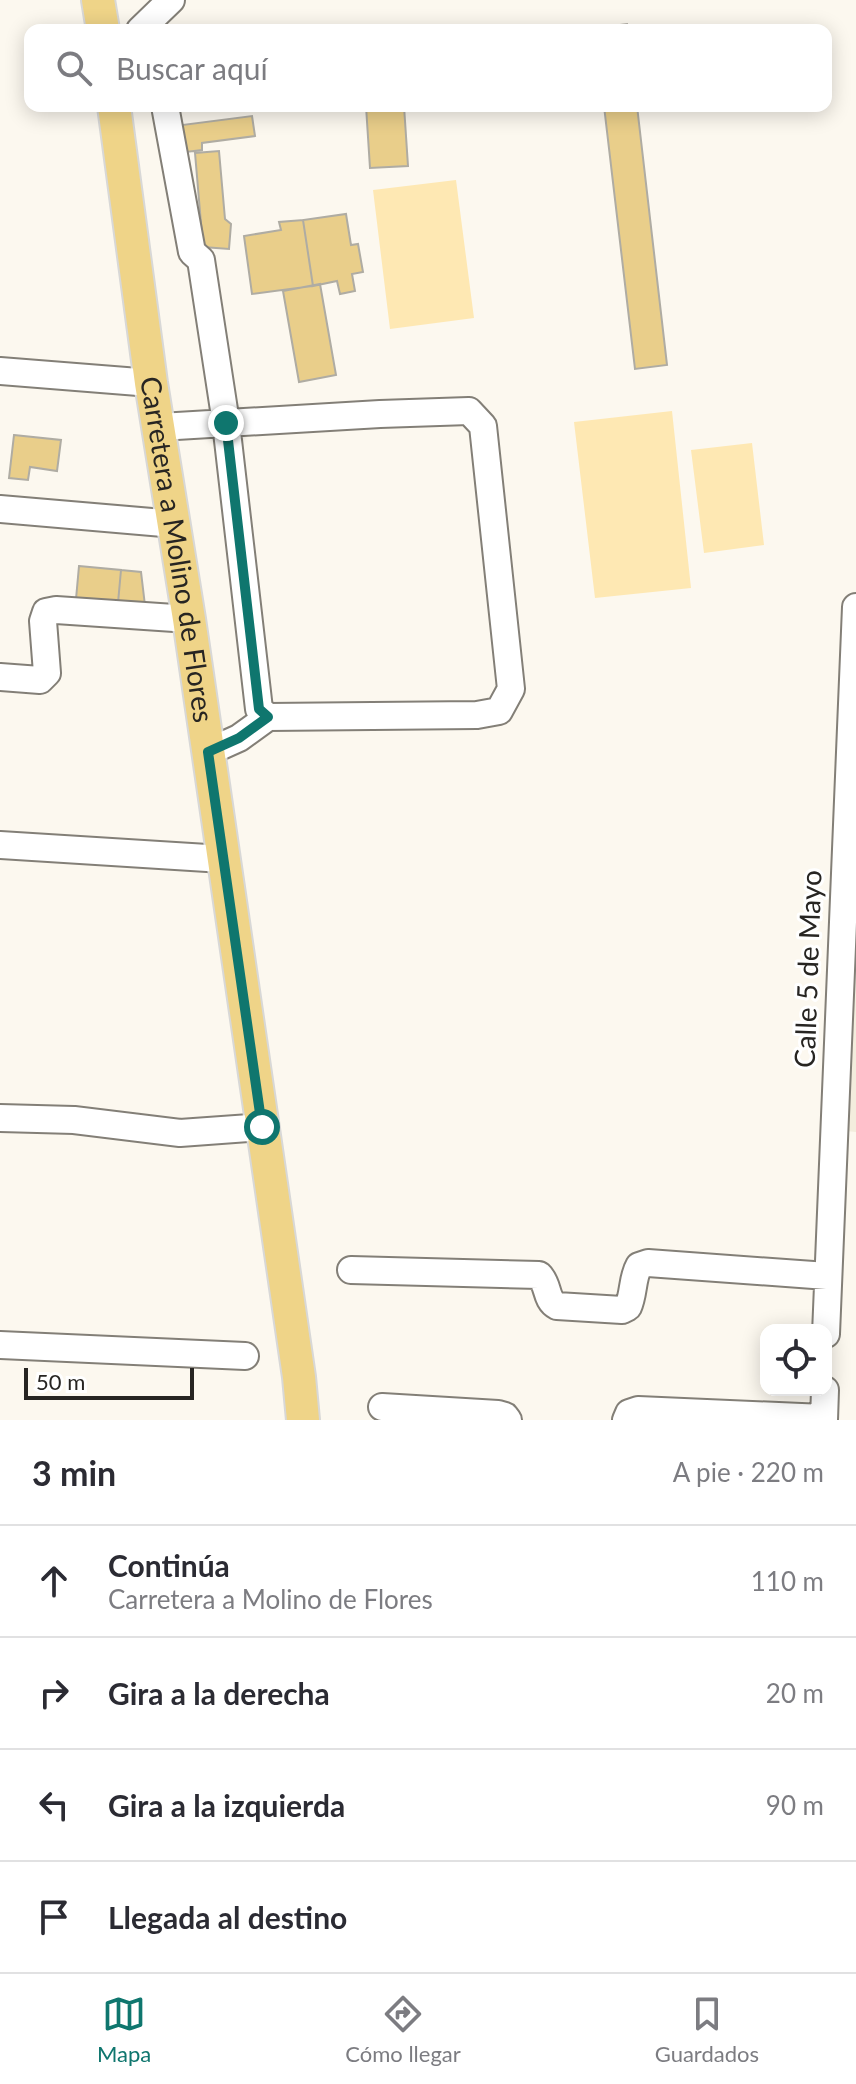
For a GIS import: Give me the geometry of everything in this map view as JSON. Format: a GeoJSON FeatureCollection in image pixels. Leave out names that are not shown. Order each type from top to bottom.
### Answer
{"type":"FeatureCollection","features":[{"type":"Feature","properties":{"kind":"main road"},"geometry":{"type":"LineString","coordinates":[[98,0],[102,24]]}},
{"type":"Feature","properties":{"kind":"main road","name":"Carretera a Molino de Flores"},"geometry":{"type":"LineString","coordinates":[[115,112],[151,383],[189,619],[303,1420]]}},
{"type":"Feature","properties":{"kind":"street"},"geometry":{"type":"LineString","coordinates":[[146,24],[171,0]]}},
{"type":"Feature","properties":{"kind":"street"},"geometry":{"type":"LineString","coordinates":[[166,112],[192,252],[201,260],[226,423],[259,709],[268,717]]}},
{"type":"Feature","properties":{"kind":"street"},"geometry":{"type":"LineString","coordinates":[[0,371],[151,383]]}},
{"type":"Feature","properties":{"kind":"street"},"geometry":{"type":"LineString","coordinates":[[160,427],[469,411],[483,426],[511,689],[499,711],[477,715],[268,717],[239,738],[208,752]]}},
{"type":"Feature","properties":{"kind":"street"},"geometry":{"type":"LineString","coordinates":[[0,509],[175,524]]}},
{"type":"Feature","properties":{"kind":"street","name":"Calle 5 de Mayo"},"geometry":{"type":"LineString","coordinates":[[826,1324],[856,607]]}},
{"type":"Feature","properties":{"kind":"street"},"geometry":{"type":"LineString","coordinates":[[0,677],[44,678],[47,673],[43,621],[46,612],[56,610],[189,619]]}},
{"type":"Feature","properties":{"kind":"street"},"geometry":{"type":"LineString","coordinates":[[0,845],[223,859]]}},
{"type":"Feature","properties":{"kind":"street"},"geometry":{"type":"LineString","coordinates":[[0,1118],[74,1120],[180,1133],[262,1127]]}},
{"type":"Feature","properties":{"kind":"street"},"geometry":{"type":"LineString","coordinates":[[351,1270],[539,1275],[544,1280],[549,1299],[557,1306],[622,1310],[632,1300],[635,1272],[639,1266],[648,1263],[827,1276]]}},
{"type":"Feature","properties":{"kind":"street"},"geometry":{"type":"LineString","coordinates":[[0,1345],[245,1356]]}},
{"type":"Feature","properties":{"kind":"street"},"geometry":{"type":"LineString","coordinates":[[626,1420],[629,1413],[638,1410],[824,1419],[825,1396]]}},
{"type":"Feature","properties":{"kind":"street"},"geometry":{"type":"LineString","coordinates":[[382,1407],[498,1414],[508,1420]]}},
{"type":"Feature","properties":{"kind":"shaded area"},"geometry":{"type":"Polygon","coordinates":[[[456,180],[474,318],[390,329],[373,190],[456,180]]]}},
{"type":"Feature","properties":{"kind":"shaded area"},"geometry":{"type":"Polygon","coordinates":[[[672,411],[691,588],[595,598],[574,422],[672,411]]]}},
{"type":"Feature","properties":{"kind":"shaded area"},"geometry":{"type":"Polygon","coordinates":[[[752,443],[764,545],[704,553],[691,450],[752,443]]]}},
{"type":"Feature","properties":{"kind":"shaded area"},"geometry":{"type":"Polygon","coordinates":[[[856,964],[856,1132],[845,1131],[856,964]]]}},
{"type":"Feature","properties":{"kind":"building"},"geometry":{"type":"Polygon","coordinates":[[[366,112],[404,112],[408,166],[370,168],[366,112]]]}},
{"type":"Feature","properties":{"kind":"building"},"geometry":{"type":"Polygon","coordinates":[[[605,112],[638,112],[667,365],[635,369],[605,112]]]}},
{"type":"Feature","properties":{"kind":"building"},"geometry":{"type":"Polygon","coordinates":[[[252,116],[255,136],[202,143],[202,150],[186,152],[182,125],[252,116]]]}},
{"type":"Feature","properties":{"kind":"building"},"geometry":{"type":"Polygon","coordinates":[[[219,151],[225,219],[231,224],[229,249],[203,247],[195,153],[219,151]]]}},
{"type":"Feature","properties":{"kind":"building"},"geometry":{"type":"Polygon","coordinates":[[[346,214],[351,245],[358,244],[363,272],[352,274],[355,291],[340,294],[337,281],[313,286],[303,220],[346,214]]]}},
{"type":"Feature","properties":{"kind":"building"},"geometry":{"type":"Polygon","coordinates":[[[303,220],[313,286],[252,294],[244,236],[281,230],[279,222],[303,220]]]}},
{"type":"Feature","properties":{"kind":"building"},"geometry":{"type":"Polygon","coordinates":[[[320,284],[336,375],[299,382],[283,291],[320,284]]]}},
{"type":"Feature","properties":{"kind":"building"},"geometry":{"type":"Polygon","coordinates":[[[14,435],[61,440],[57,471],[30,467],[28,480],[9,478],[14,435]]]}},
{"type":"Feature","properties":{"kind":"building"},"geometry":{"type":"Polygon","coordinates":[[[79,566],[121,570],[117,614],[75,610],[79,566]]]}},
{"type":"Feature","properties":{"kind":"building"},"geometry":{"type":"Polygon","coordinates":[[[121,570],[141,572],[146,614],[117,614],[121,570]]]}},
{"type":"Feature","properties":{"kind":"route"},"geometry":{"type":"LineString","coordinates":[[226,423],[259,709],[268,717],[239,738],[208,752],[262,1127]]}}]}
